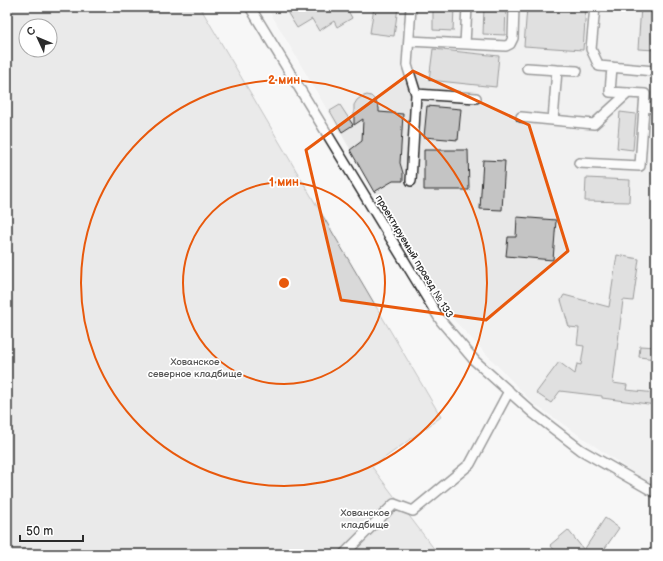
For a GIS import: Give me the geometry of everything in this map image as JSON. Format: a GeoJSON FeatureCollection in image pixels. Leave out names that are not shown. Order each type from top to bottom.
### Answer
{"type":"FeatureCollection","features":[{"type":"Feature","properties":{"kind":"street","name":"проектируемый проезд № 133"},"geometry":{"type":"LineString","coordinates":[[250,7],[441,321],[475,361],[533,413],[582,450],[656,493]]}},
{"type":"Feature","properties":{"kind":"street"},"geometry":{"type":"LineString","coordinates":[[411,7],[407,65],[416,94],[411,181]]}},
{"type":"Feature","properties":{"kind":"street"},"geometry":{"type":"LineString","coordinates":[[465,44],[467,7]]}},
{"type":"Feature","properties":{"kind":"street"},"geometry":{"type":"LineString","coordinates":[[409,41],[506,46],[510,44],[513,38],[514,7]]}},
{"type":"Feature","properties":{"kind":"street"},"geometry":{"type":"LineString","coordinates":[[595,7],[591,49],[598,66],[656,70]]}},
{"type":"Feature","properties":{"kind":"street"},"geometry":{"type":"LineString","coordinates":[[578,162],[640,166],[645,94],[610,92],[612,67]]}},
{"type":"Feature","properties":{"kind":"street"},"geometry":{"type":"LineString","coordinates":[[527,68],[577,71]]}},
{"type":"Feature","properties":{"kind":"street"},"geometry":{"type":"LineString","coordinates":[[553,120],[556,70]]}},
{"type":"Feature","properties":{"kind":"street"},"geometry":{"type":"LineString","coordinates":[[521,117],[594,124],[628,93]]}},
{"type":"Feature","properties":{"kind":"street"},"geometry":{"type":"LineString","coordinates":[[416,94],[476,98]]}},
{"type":"Feature","properties":{"kind":"street"},"geometry":{"type":"LineString","coordinates":[[644,107],[656,108]]}},
{"type":"Feature","properties":{"kind":"street"},"geometry":{"type":"LineString","coordinates":[[344,554],[394,504],[413,511],[470,464],[509,391]]}},
{"type":"Feature","properties":{"kind":"highlighted area"},"geometry":{"type":"Polygon","coordinates":[[[413,71],[529,125],[568,251],[486,320],[341,300],[306,150],[413,71]]]}},
{"type":"Feature","properties":{"kind":"shaded area"},"geometry":{"type":"Polygon","coordinates":[[[267,7],[656,7],[656,487],[534,404],[451,317],[367,178],[267,7]]]}},
{"type":"Feature","properties":{"kind":"green space","name":"Хованское северное кладбище"},"geometry":{"type":"Polygon","coordinates":[[[7,7],[200,7],[441,417],[372,467],[435,550],[432,554],[7,554],[7,7]]]}},
{"type":"Feature","properties":{"kind":"building"},"geometry":{"type":"Polygon","coordinates":[[[284,7],[346,7],[352,18],[337,27],[334,21],[319,31],[312,19],[297,28],[284,7]]]}},
{"type":"Feature","properties":{"kind":"building"},"geometry":{"type":"Polygon","coordinates":[[[374,7],[398,7],[394,36],[370,33],[374,7]]]}},
{"type":"Feature","properties":{"kind":"building"},"geometry":{"type":"Polygon","coordinates":[[[433,7],[454,7],[453,31],[433,30],[433,7]]]}},
{"type":"Feature","properties":{"kind":"building"},"geometry":{"type":"Polygon","coordinates":[[[484,7],[506,7],[505,35],[483,34],[484,7]]]}},
{"type":"Feature","properties":{"kind":"building"},"geometry":{"type":"Polygon","coordinates":[[[527,7],[586,7],[583,50],[524,46],[527,7]]]}},
{"type":"Feature","properties":{"kind":"building"},"geometry":{"type":"Polygon","coordinates":[[[641,7],[656,7],[656,50],[638,49],[641,7]]]}},
{"type":"Feature","properties":{"kind":"building"},"geometry":{"type":"Polygon","coordinates":[[[433,49],[499,56],[496,87],[429,80],[433,49]]]}},
{"type":"Feature","properties":{"kind":"building"},"geometry":{"type":"Polygon","coordinates":[[[367,95],[371,96],[375,100],[379,108],[379,112],[403,114],[400,163],[403,173],[403,181],[393,181],[374,192],[350,150],[362,141],[363,119],[354,125],[354,105],[357,100],[367,95]]]}},
{"type":"Feature","properties":{"kind":"building"},"geometry":{"type":"Polygon","coordinates":[[[340,105],[353,125],[342,132],[330,111],[340,105]]]}},
{"type":"Feature","properties":{"kind":"building"},"geometry":{"type":"Polygon","coordinates":[[[427,106],[461,109],[458,140],[424,137],[427,106]]]}},
{"type":"Feature","properties":{"kind":"building"},"geometry":{"type":"Polygon","coordinates":[[[620,112],[636,114],[633,150],[617,148],[620,112]]]}},
{"type":"Feature","properties":{"kind":"building"},"geometry":{"type":"Polygon","coordinates":[[[424,150],[468,150],[469,190],[424,190],[424,150]]]}},
{"type":"Feature","properties":{"kind":"building"},"geometry":{"type":"Polygon","coordinates":[[[483,160],[505,161],[502,210],[480,209],[483,160]]]}},
{"type":"Feature","properties":{"kind":"building"},"geometry":{"type":"Polygon","coordinates":[[[586,178],[630,180],[629,202],[585,201],[586,178]]]}},
{"type":"Feature","properties":{"kind":"building"},"geometry":{"type":"Polygon","coordinates":[[[517,217],[556,220],[553,260],[506,256],[508,237],[516,237],[517,217]]]}},
{"type":"Feature","properties":{"kind":"building"},"geometry":{"type":"Polygon","coordinates":[[[617,255],[639,259],[633,301],[623,300],[613,383],[627,385],[626,390],[656,393],[656,405],[560,391],[551,403],[536,393],[559,362],[575,374],[577,364],[581,365],[584,346],[577,345],[579,328],[569,327],[561,300],[564,295],[609,307],[617,255]]]}},
{"type":"Feature","properties":{"kind":"building"},"geometry":{"type":"Polygon","coordinates":[[[640,346],[656,347],[656,359],[639,357],[640,346]]]}},
{"type":"Feature","properties":{"kind":"building"},"geometry":{"type":"Polygon","coordinates":[[[605,518],[619,528],[601,554],[558,554],[550,545],[568,530],[584,550],[605,518]]]}},
{"type":"Feature","properties":{"kind":"park label","name":"Хованское кладбище"},"geometry":{"type":"Point","coordinates":[365,518]}}]}
